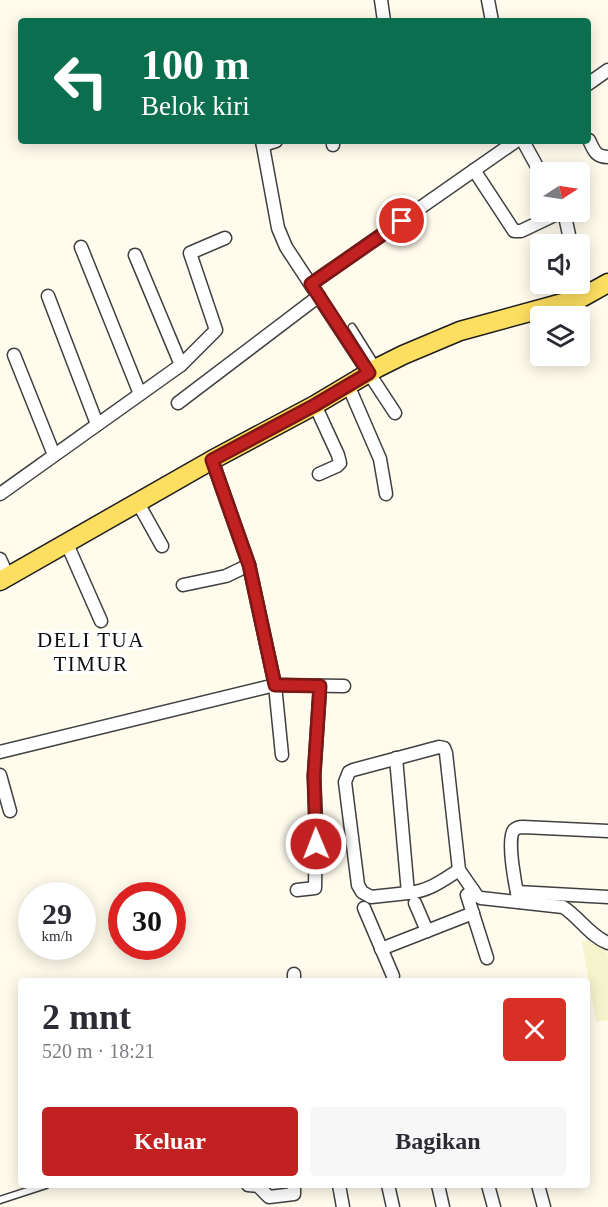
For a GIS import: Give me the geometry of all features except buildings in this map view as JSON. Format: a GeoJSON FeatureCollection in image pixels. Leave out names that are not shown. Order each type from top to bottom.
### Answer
{"type":"FeatureCollection","features":[{"type":"Feature","properties":{"kind":"main road"},"geometry":{"type":"LineString","coordinates":[[590,288],[608,283]]}},
{"type":"Feature","properties":{"kind":"main road"},"geometry":{"type":"LineString","coordinates":[[4,579],[212,460],[315,405],[373,370],[460,331],[570,294]]}},
{"type":"Feature","properties":{"kind":"street"},"geometry":{"type":"LineString","coordinates":[[381,0],[384,18]]}},
{"type":"Feature","properties":{"kind":"street"},"geometry":{"type":"LineString","coordinates":[[488,0],[491,18]]}},
{"type":"Feature","properties":{"kind":"street"},"geometry":{"type":"LineString","coordinates":[[591,82],[608,70]]}},
{"type":"Feature","properties":{"kind":"street"},"geometry":{"type":"LineString","coordinates":[[263,144],[278,228],[286,247],[373,370],[395,413]]}},
{"type":"Feature","properties":{"kind":"street"},"geometry":{"type":"LineString","coordinates":[[311,284],[512,144]]}},
{"type":"Feature","properties":{"kind":"street"},"geometry":{"type":"LineString","coordinates":[[525,144],[535,162]]}},
{"type":"Feature","properties":{"kind":"street"},"geometry":{"type":"LineString","coordinates":[[591,144],[594,153],[608,157]]}},
{"type":"Feature","properties":{"kind":"street"},"geometry":{"type":"LineString","coordinates":[[474,170],[514,231],[521,231],[540,222]]}},
{"type":"Feature","properties":{"kind":"street"},"geometry":{"type":"LineString","coordinates":[[0,494],[181,365],[216,330],[190,253],[225,238]]}},
{"type":"Feature","properties":{"kind":"street"},"geometry":{"type":"LineString","coordinates":[[81,247],[140,394]]}},
{"type":"Feature","properties":{"kind":"street"},"geometry":{"type":"LineString","coordinates":[[135,255],[181,365]]}},
{"type":"Feature","properties":{"kind":"street"},"geometry":{"type":"LineString","coordinates":[[48,296],[97,424]]}},
{"type":"Feature","properties":{"kind":"street"},"geometry":{"type":"LineString","coordinates":[[178,403],[319,296]]}},
{"type":"Feature","properties":{"kind":"street"},"geometry":{"type":"LineString","coordinates":[[14,355],[54,455]]}},
{"type":"Feature","properties":{"kind":"street"},"geometry":{"type":"LineString","coordinates":[[348,385],[380,459],[386,494]]}},
{"type":"Feature","properties":{"kind":"street"},"geometry":{"type":"LineString","coordinates":[[315,405],[338,455],[339,463],[338,466],[319,474]]}},
{"type":"Feature","properties":{"kind":"street"},"geometry":{"type":"LineString","coordinates":[[212,460],[249,565],[275,685],[282,755]]}},
{"type":"Feature","properties":{"kind":"street"},"geometry":{"type":"LineString","coordinates":[[138,503],[162,546]]}},
{"type":"Feature","properties":{"kind":"street"},"geometry":{"type":"LineString","coordinates":[[67,544],[101,621]]}},
{"type":"Feature","properties":{"kind":"street"},"geometry":{"type":"LineString","coordinates":[[0,559],[4,579]]}},
{"type":"Feature","properties":{"kind":"street"},"geometry":{"type":"LineString","coordinates":[[183,585],[226,576],[249,565]]}},
{"type":"Feature","properties":{"kind":"street"},"geometry":{"type":"LineString","coordinates":[[0,753],[275,685],[344,686]]}},
{"type":"Feature","properties":{"kind":"street"},"geometry":{"type":"LineString","coordinates":[[297,890],[315,888],[314,776],[320,686]]}},
{"type":"Feature","properties":{"kind":"street"},"geometry":{"type":"LineString","coordinates":[[465,878],[437,885],[411,898],[371,897],[362,892],[358,885],[345,782],[349,772],[430,748],[444,748],[446,753],[465,878],[467,895],[487,958]]}},
{"type":"Feature","properties":{"kind":"street"},"geometry":{"type":"LineString","coordinates":[[396,758],[411,898],[427,931]]}},
{"type":"Feature","properties":{"kind":"street"},"geometry":{"type":"LineString","coordinates":[[0,775],[10,811]]}},
{"type":"Feature","properties":{"kind":"street"},"geometry":{"type":"LineString","coordinates":[[518,897],[510,843],[516,828],[608,831]]}},
{"type":"Feature","properties":{"kind":"street"},"geometry":{"type":"LineString","coordinates":[[465,878],[477,896],[482,898],[608,897]]}},
{"type":"Feature","properties":{"kind":"street"},"geometry":{"type":"LineString","coordinates":[[518,897],[569,910],[596,936],[608,943]]}},
{"type":"Feature","properties":{"kind":"street"},"geometry":{"type":"LineString","coordinates":[[364,908],[393,976]]}},
{"type":"Feature","properties":{"kind":"street"},"geometry":{"type":"LineString","coordinates":[[381,949],[473,913]]}},
{"type":"Feature","properties":{"kind":"street"},"geometry":{"type":"LineString","coordinates":[[260,1188],[269,1197],[294,1194],[294,1188]]}},
{"type":"Feature","properties":{"kind":"street"},"geometry":{"type":"LineString","coordinates":[[340,1188],[343,1207]]}},
{"type":"Feature","properties":{"kind":"street"},"geometry":{"type":"LineString","coordinates":[[389,1188],[393,1207]]}},
{"type":"Feature","properties":{"kind":"street"},"geometry":{"type":"LineString","coordinates":[[439,1188],[443,1207]]}},
{"type":"Feature","properties":{"kind":"street"},"geometry":{"type":"LineString","coordinates":[[489,1188],[494,1207]]}},
{"type":"Feature","properties":{"kind":"street"},"geometry":{"type":"LineString","coordinates":[[539,1188],[543,1207]]}},
{"type":"Feature","properties":{"kind":"lane"},"geometry":{"type":"LineString","coordinates":[[352,327],[373,370]]}},
{"type":"Feature","properties":{"kind":"lane"},"geometry":{"type":"LineString","coordinates":[[0,1200],[37,1188]]}},
{"type":"Feature","properties":{"kind":"shaded area"},"geometry":{"type":"Polygon","coordinates":[[[599,939],[608,955],[608,1020],[596,1022],[582,942],[599,939]]]}},
{"type":"Feature","properties":{"kind":"district","name":"DELI TUA TIMUR"},"geometry":{"type":"Point","coordinates":[91,652]}},
{"type":"Feature","properties":{"kind":"route"},"geometry":{"type":"LineString","coordinates":[[316,844],[314,776],[320,686],[275,685],[249,565],[212,460],[315,405],[369,373],[311,284],[402,221]]}}]}
